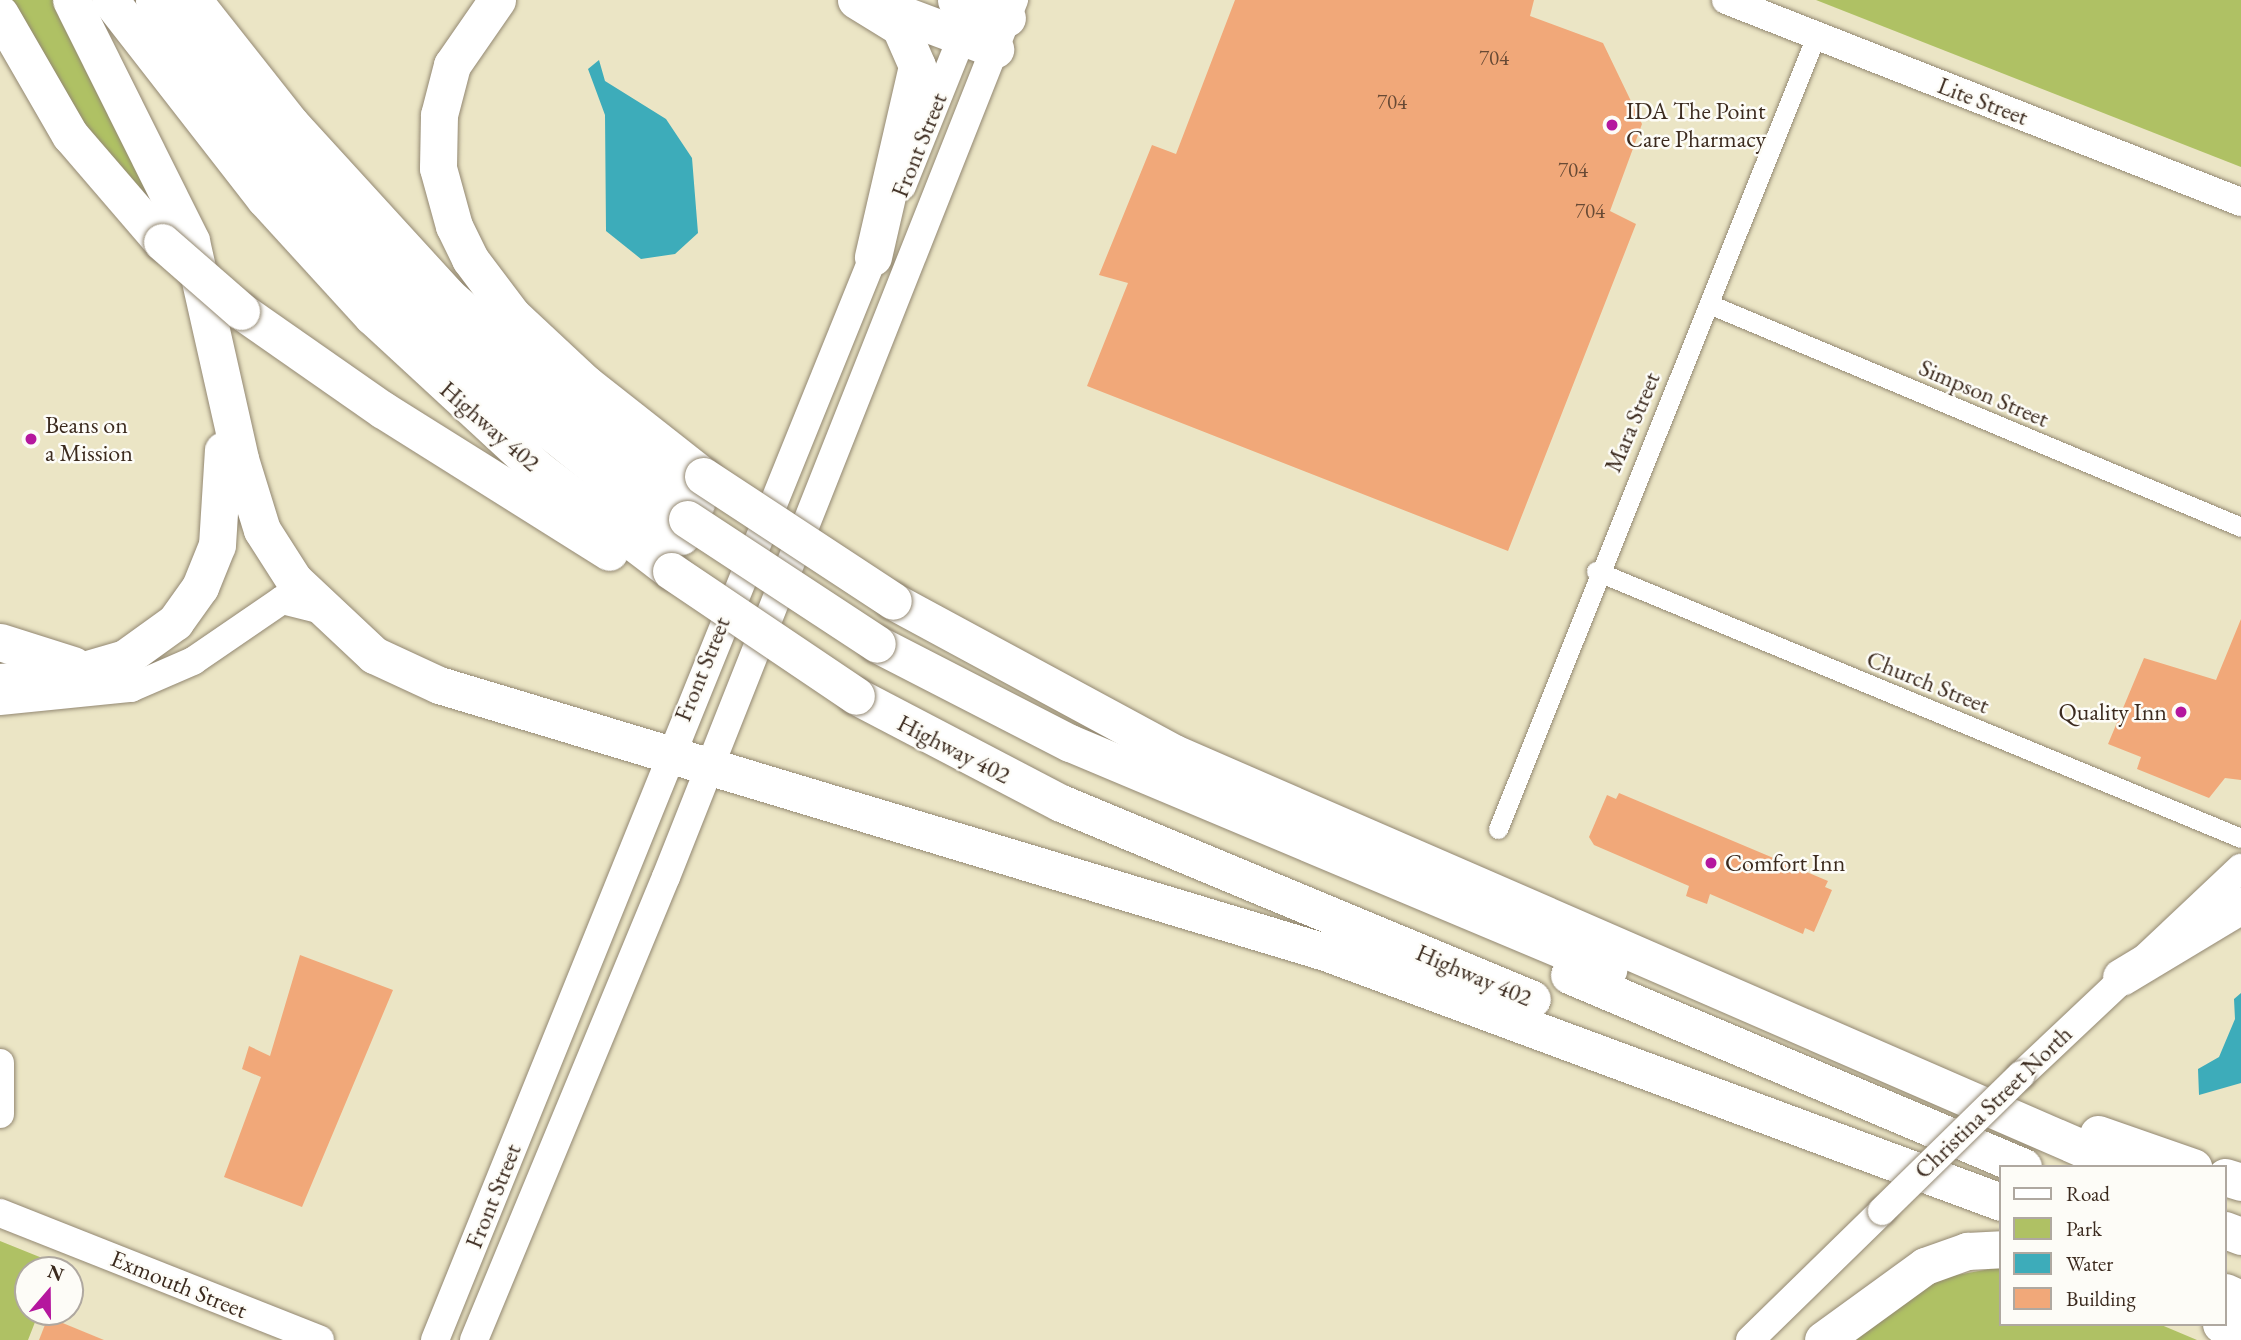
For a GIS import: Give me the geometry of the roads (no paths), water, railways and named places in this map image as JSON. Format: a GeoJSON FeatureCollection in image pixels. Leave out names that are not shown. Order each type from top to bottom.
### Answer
{"type":"FeatureCollection","features":[{"type":"Feature","properties":{"kind":"highway"},"geometry":{"type":"LineString","coordinates":[[71,0],[181,215],[262,530],[319,609],[374,655],[407,673],[1450,994],[1865,1156],[2000,1199]]}},
{"type":"Feature","properties":{"kind":"highway","name":"Highway 402"},"geometry":{"type":"LineString","coordinates":[[110,0],[265,199],[372,316],[539,470],[667,579],[809,668],[942,745],[1129,833],[2000,1199]]}},
{"type":"Feature","properties":{"kind":"highway"},"geometry":{"type":"LineString","coordinates":[[154,0],[256,135],[394,288],[522,408],[692,508]]}},
{"type":"Feature","properties":{"kind":"highway","name":"Highway 402"},"geometry":{"type":"LineString","coordinates":[[173,0],[275,132],[424,295],[595,450],[692,508],[881,633],[1082,748],[2071,1165]]}},
{"type":"Feature","properties":{"kind":"highway"},"geometry":{"type":"LineString","coordinates":[[193,0],[291,124],[447,295],[603,434],[692,508]]}},
{"type":"Feature","properties":{"kind":"highway"},"geometry":{"type":"LineString","coordinates":[[497,0],[452,65],[439,114],[438,168],[454,226],[490,289],[692,508]]}},
{"type":"Feature","properties":{"kind":"highway"},"geometry":{"type":"LineString","coordinates":[[856,0],[900,27],[917,66],[873,257]]}},
{"type":"Feature","properties":{"kind":"highway"},"geometry":{"type":"LineString","coordinates":[[863,0],[984,16]]}},
{"type":"Feature","properties":{"kind":"highway"},"geometry":{"type":"LineString","coordinates":[[0,14],[70,135],[162,242],[241,311],[383,411],[667,579]]}},
{"type":"Feature","properties":{"kind":"highway"},"geometry":{"type":"LineString","coordinates":[[0,682],[106,664],[143,648],[175,622],[200,587],[217,545],[225,492],[221,365]]}},
{"type":"Feature","properties":{"kind":"highway"},"geometry":{"type":"LineString","coordinates":[[881,633],[1174,753],[1389,848],[1927,1076],[2120,1165]]}},
{"type":"Feature","properties":{"kind":"highway"},"geometry":{"type":"LineString","coordinates":[[881,633],[979,719],[1214,827],[2017,1165]]}},
{"type":"Feature","properties":{"kind":"highway"},"geometry":{"type":"LineString","coordinates":[[0,642],[63,664],[106,664]]}},
{"type":"Feature","properties":{"kind":"highway"},"geometry":{"type":"LineString","coordinates":[[2121,977],[2241,905]]}},
{"type":"Feature","properties":{"kind":"highway"},"geometry":{"type":"LineString","coordinates":[[1927,1076],[2187,1165]]}},
{"type":"Feature","properties":{"kind":"highway"},"geometry":{"type":"LineString","coordinates":[[1823,1340],[1925,1266],[1967,1251],[2000,1249]]}},
{"type":"Feature","properties":{"kind":"main road","name":"Lite Street"},"geometry":{"type":"LineString","coordinates":[[1726,0],[2241,202]]}},
{"type":"Feature","properties":{"kind":"main road","name":"Front Street"},"geometry":{"type":"LineString","coordinates":[[435,1340],[667,753],[873,257],[984,16]]}},
{"type":"Feature","properties":{"kind":"main road","name":"Front Street"},"geometry":{"type":"LineString","coordinates":[[474,1340],[711,765],[984,16]]}},
{"type":"Feature","properties":{"kind":"main road"},"geometry":{"type":"LineString","coordinates":[[0,701],[131,688],[193,661],[282,600],[319,609]]}},
{"type":"Feature","properties":{"kind":"main road","name":"Christina Street North"},"geometry":{"type":"LineString","coordinates":[[1750,1340],[2121,977],[2241,868]]}},
{"type":"Feature","properties":{"kind":"main road"},"geometry":{"type":"LineString","coordinates":[[0,1063],[0,1114]]}},
{"type":"Feature","properties":{"kind":"main road","name":"Exmouth Street"},"geometry":{"type":"LineString","coordinates":[[0,1213],[320,1340]]}},
{"type":"Feature","properties":{"kind":"street","name":"Mara Street"},"geometry":{"type":"LineString","coordinates":[[1498,829],[1596,571],[1709,304],[1816,36]]}},
{"type":"Feature","properties":{"kind":"street","name":"Simpson Street"},"geometry":{"type":"LineString","coordinates":[[1709,304],[2241,527]]}},
{"type":"Feature","properties":{"kind":"street","name":"Church Street"},"geometry":{"type":"LineString","coordinates":[[1596,571],[2241,838]]}},
{"type":"Feature","properties":{"kind":"water"},"geometry":{"type":"Polygon","coordinates":[[[599,60],[605,81],[666,119],[692,158],[698,233],[675,254],[641,259],[606,231],[605,115],[588,69],[599,60]]]}},
{"type":"Feature","properties":{"kind":"water"},"geometry":{"type":"Polygon","coordinates":[[[2241,993],[2241,1083],[2199,1095],[2198,1069],[2219,1057],[2235,1019],[2234,999],[2241,993]]]}},
{"type":"Feature","properties":{"kind":"place","name":"IDA The Point Care Pharmacy"},"geometry":{"type":"Point","coordinates":[1612,125]}},
{"type":"Feature","properties":{"kind":"place","name":"Beans on a Mission"},"geometry":{"type":"Point","coordinates":[31,439]}},
{"type":"Feature","properties":{"kind":"place","name":"Quality Inn"},"geometry":{"type":"Point","coordinates":[2181,712]}},
{"type":"Feature","properties":{"kind":"place","name":"Comfort Inn"},"geometry":{"type":"Point","coordinates":[1711,863]}}]}
